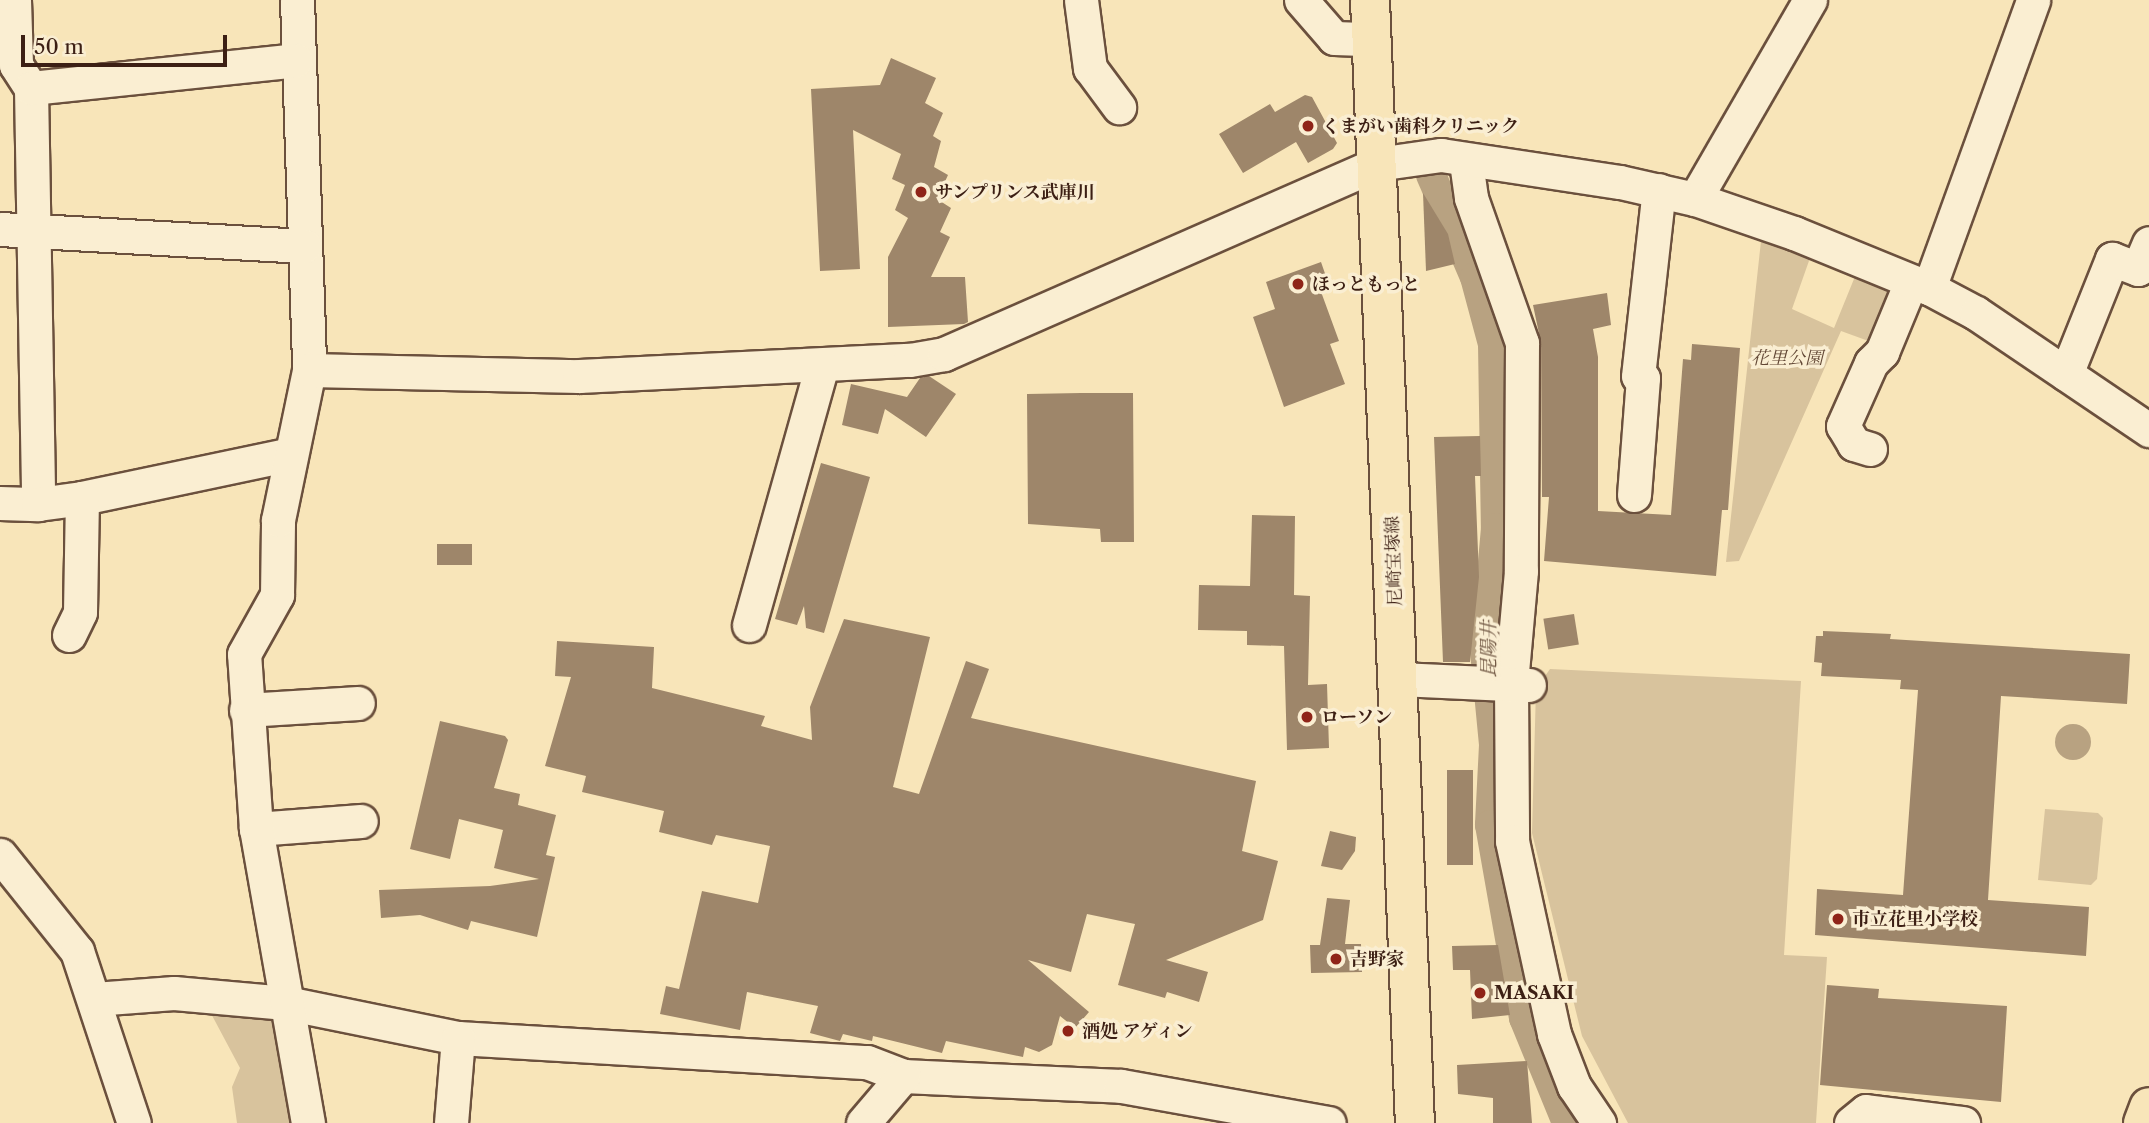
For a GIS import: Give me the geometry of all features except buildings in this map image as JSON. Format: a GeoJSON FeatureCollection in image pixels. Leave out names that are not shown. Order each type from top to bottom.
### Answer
{"type":"FeatureCollection","features":[{"type":"Feature","properties":{"kind":"main road","name":"尼崎宝塚線"},"geometry":{"type":"LineString","coordinates":[[1370,0],[1415,1123]]}},
{"type":"Feature","properties":{"kind":"main road"},"geometry":{"type":"LineString","coordinates":[[2143,1123],[2149,1107]]}},
{"type":"Feature","properties":{"kind":"street"},"geometry":{"type":"LineString","coordinates":[[14,0],[16,71],[33,229],[32,324],[38,505]]}},
{"type":"Feature","properties":{"kind":"street"},"geometry":{"type":"LineString","coordinates":[[297,0],[296,60],[306,246],[309,370],[278,520],[278,595],[244,654],[256,829],[308,1123]]}},
{"type":"Feature","properties":{"kind":"street"},"geometry":{"type":"LineString","coordinates":[[1081,0],[1090,68],[1089,79],[1119,107]]}},
{"type":"Feature","properties":{"kind":"street"},"geometry":{"type":"LineString","coordinates":[[1301,0],[1334,38],[1371,39]]}},
{"type":"Feature","properties":{"kind":"street"},"geometry":{"type":"LineString","coordinates":[[1870,449],[1854,444],[1843,426],[1871,363],[1882,352],[1920,285],[2033,0]]}},
{"type":"Feature","properties":{"kind":"street"},"geometry":{"type":"LineString","coordinates":[[1695,200],[1801,3]]}},
{"type":"Feature","properties":{"kind":"street"},"geometry":{"type":"LineString","coordinates":[[16,71],[296,60]]}},
{"type":"Feature","properties":{"kind":"street"},"geometry":{"type":"LineString","coordinates":[[309,370],[579,376],[910,360],[969,346],[1377,164],[1441,155],[1466,162],[1660,190],[1695,200],[1920,285],[1976,313],[2149,430]]}},
{"type":"Feature","properties":{"kind":"street"},"geometry":{"type":"LineString","coordinates":[[1466,162],[1471,198],[1522,344],[1521,571],[1511,841],[1554,1034],[1574,1086],[1599,1123]]}},
{"type":"Feature","properties":{"kind":"street"},"geometry":{"type":"LineString","coordinates":[[1634,495],[1643,378],[1638,376],[1660,190]]}},
{"type":"Feature","properties":{"kind":"street"},"geometry":{"type":"LineString","coordinates":[[0,229],[306,246]]}},
{"type":"Feature","properties":{"kind":"street"},"geometry":{"type":"LineString","coordinates":[[2066,374],[2112,259],[2145,262]]}},
{"type":"Feature","properties":{"kind":"street"},"geometry":{"type":"LineString","coordinates":[[749,625],[822,365]]}},
{"type":"Feature","properties":{"kind":"street"},"geometry":{"type":"LineString","coordinates":[[0,503],[38,505],[82,498],[290,454]]}},
{"type":"Feature","properties":{"kind":"street"},"geometry":{"type":"LineString","coordinates":[[69,635],[80,612],[82,498]]}},
{"type":"Feature","properties":{"kind":"street"},"geometry":{"type":"LineString","coordinates":[[1399,679],[1515,685]]}},
{"type":"Feature","properties":{"kind":"street"},"geometry":{"type":"LineString","coordinates":[[246,710],[358,703]]}},
{"type":"Feature","properties":{"kind":"street"},"geometry":{"type":"LineString","coordinates":[[256,829],[361,821]]}},
{"type":"Feature","properties":{"kind":"street"},"geometry":{"type":"LineString","coordinates":[[0,855],[76,951],[134,1123]]}},
{"type":"Feature","properties":{"kind":"street"},"geometry":{"type":"LineString","coordinates":[[94,999],[174,993],[286,1003],[458,1038],[867,1062],[903,1076],[1121,1086],[1213,1112],[1329,1123]]}},
{"type":"Feature","properties":{"kind":"street"},"geometry":{"type":"LineString","coordinates":[[458,1038],[458,1123]]}},
{"type":"Feature","properties":{"kind":"street"},"geometry":{"type":"LineString","coordinates":[[863,1123],[903,1076]]}},
{"type":"Feature","properties":{"kind":"street"},"geometry":{"type":"LineString","coordinates":[[1851,1123],[1867,1111],[1963,1123]]}},
{"type":"Feature","properties":{"kind":"green space","name":"花里公園"},"geometry":{"type":"Polygon","coordinates":[[[1761,241],[1810,258],[1792,309],[1834,328],[1856,274],[1896,289],[1874,343],[1841,331],[1739,561],[1726,562],[1761,241]]]}},
{"type":"Feature","properties":{"kind":"green space"},"geometry":{"type":"Polygon","coordinates":[[[1550,669],[1801,681],[1784,955],[1827,957],[1816,1123],[1628,1123],[1582,1036],[1532,833],[1536,689],[1550,669]]]}},
{"type":"Feature","properties":{"kind":"green space"},"geometry":{"type":"Polygon","coordinates":[[[2045,809],[2098,813],[2103,818],[2097,879],[2091,885],[2038,880],[2045,809]]]}},
{"type":"Feature","properties":{"kind":"green space"},"geometry":{"type":"Polygon","coordinates":[[[207,1006],[275,1010],[297,1123],[237,1123],[232,1087],[240,1068],[207,1006]]]}},
{"type":"Feature","properties":{"kind":"shaded area"},"geometry":{"type":"Polygon","coordinates":[[[2073,724],[2086,729],[2091,742],[2086,755],[2073,760],[2060,755],[2055,742],[2060,729],[2073,724]]]}},
{"type":"Feature","properties":{"kind":"waterway","name":"昆陽井"},"geometry":{"type":"LineString","coordinates":[[1431,175],[1475,277],[1493,344],[1496,528],[1485,651],[1494,745],[1490,825],[1524,1018],[1567,1123]]}},
{"type":"Feature","properties":{"kind":"place","name":"くまがい歯科クリニック"},"geometry":{"type":"Point","coordinates":[1308,126]}},
{"type":"Feature","properties":{"kind":"place","name":"サンプリンス武庫川"},"geometry":{"type":"Point","coordinates":[921,192]}},
{"type":"Feature","properties":{"kind":"place","name":"ほっともっと"},"geometry":{"type":"Point","coordinates":[1298,284]}},
{"type":"Feature","properties":{"kind":"place","name":"ローソン"},"geometry":{"type":"Point","coordinates":[1307,717]}},
{"type":"Feature","properties":{"kind":"place","name":"市立花里小学校"},"geometry":{"type":"Point","coordinates":[1838,919]}},
{"type":"Feature","properties":{"kind":"place","name":"吉野家"},"geometry":{"type":"Point","coordinates":[1336,959]}},
{"type":"Feature","properties":{"kind":"place","name":"MASAKI"},"geometry":{"type":"Point","coordinates":[1480,993]}},
{"type":"Feature","properties":{"kind":"place","name":"酒処 アゲィン"},"geometry":{"type":"Point","coordinates":[1068,1031]}}]}
